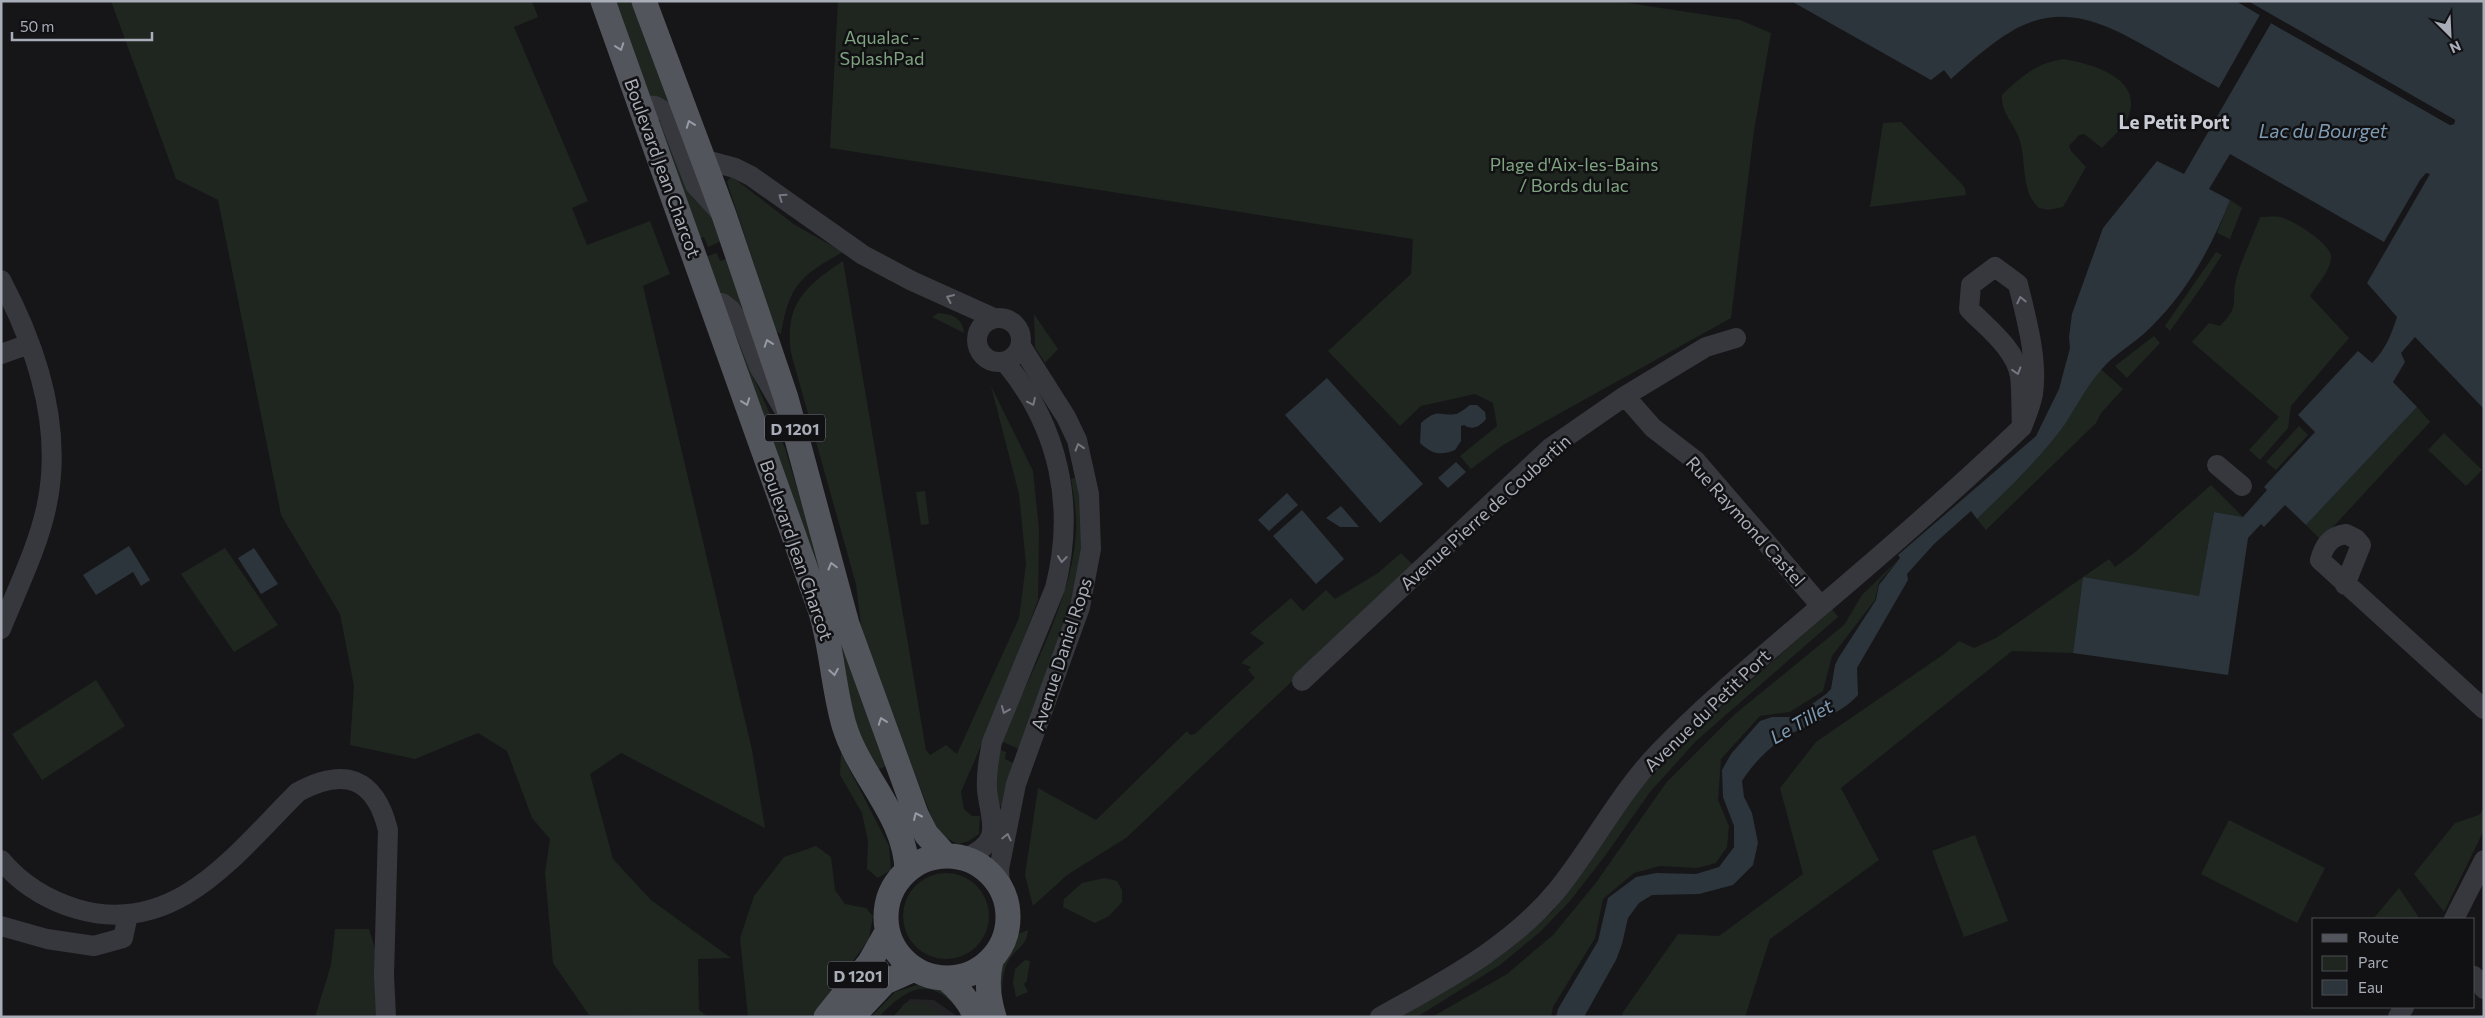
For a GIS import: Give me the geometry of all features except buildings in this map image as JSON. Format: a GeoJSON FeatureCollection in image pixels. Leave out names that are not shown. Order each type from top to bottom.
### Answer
{"type":"FeatureCollection","features":[{"type":"Feature","properties":{"kind":"main road","name":"Boulevard Jean Charcot"},"geometry":{"type":"LineString","coordinates":[[603,1],[820,609],[828,634],[844,725],[855,753],[895,823],[903,842],[907,871]]}},
{"type":"Feature","properties":{"kind":"main road","name":"Boulevard Jean Charcot"},"geometry":{"type":"LineString","coordinates":[[644,1],[724,215],[794,425],[847,624],[916,814],[930,840],[955,856]]}},
{"type":"Feature","properties":{"kind":"main road"},"geometry":{"type":"LineString","coordinates":[[991,961],[977,971],[962,977],[945,978],[914,969],[902,959],[893,946],[887,932],[886,909],[891,892],[907,871],[918,863],[955,856],[991,873],[1000,884],[1009,911],[1005,938],[991,961],[988,974],[988,994],[994,1017]]}},
{"type":"Feature","properties":{"kind":"main road","name":"D 1201"},"geometry":{"type":"LineString","coordinates":[[826,1017],[870,962],[887,932]]}},
{"type":"Feature","properties":{"kind":"main road","name":"D 1201"},"geometry":{"type":"LineString","coordinates":[[852,1017],[885,982],[914,969]]}},
{"type":"Feature","properties":{"kind":"main road"},"geometry":{"type":"LineString","coordinates":[[945,978],[956,986],[971,1005],[976,1017]]}},
{"type":"Feature","properties":{"kind":"street"},"geometry":{"type":"LineString","coordinates":[[641,105],[655,106],[667,113],[695,185],[724,215]]}},
{"type":"Feature","properties":{"kind":"street"},"geometry":{"type":"LineString","coordinates":[[702,159],[735,168],[751,176],[863,255],[912,281],[994,318],[1006,318],[1016,325],[1020,332],[1021,346],[1015,356],[1005,362],[992,362],[978,348],[977,337],[979,331],[988,321],[994,318]]}},
{"type":"Feature","properties":{"kind":"street","name":"Avenue du Petit Port"},"geometry":{"type":"LineString","coordinates":[[1380,1017],[1473,963],[1504,941],[1535,914],[1558,888],[1636,778],[1660,751],[1731,684],[2022,427],[2033,395],[2034,370],[2030,343],[2018,284],[1995,267],[1972,285],[1969,309],[1999,339],[2011,355],[2019,375],[2022,427]]}},
{"type":"Feature","properties":{"kind":"street"},"geometry":{"type":"LineString","coordinates":[[1,280],[41,377],[49,406],[52,430],[51,481],[42,524],[1,629]]}},
{"type":"Feature","properties":{"kind":"street"},"geometry":{"type":"LineString","coordinates":[[711,302],[722,303],[731,310],[745,331],[763,374],[794,425]]}},
{"type":"Feature","properties":{"kind":"street","name":"Avenue Pierre de Coubertin"},"geometry":{"type":"LineString","coordinates":[[1302,681],[1550,448],[1625,396],[1706,347],[1736,338]]}},
{"type":"Feature","properties":{"kind":"street"},"geometry":{"type":"LineString","coordinates":[[1,354],[28,344]]}},
{"type":"Feature","properties":{"kind":"street","name":"Avenue Daniel Rops"},"geometry":{"type":"LineString","coordinates":[[1000,884],[999,869],[1016,784],[1080,607],[1087,576],[1090,549],[1089,494],[1077,440],[1066,417],[1021,346]]}},
{"type":"Feature","properties":{"kind":"street","name":"Avenue Daniel Rops"},"geometry":{"type":"LineString","coordinates":[[955,856],[987,845],[994,831],[987,790],[987,766],[992,742],[1055,588],[1061,566],[1066,524],[1060,477],[1051,442],[1024,385],[1005,362]]}},
{"type":"Feature","properties":{"kind":"street","name":"Rue Raymond Castel"},"geometry":{"type":"LineString","coordinates":[[1625,396],[1653,428],[1696,461],[1821,606]]}},
{"type":"Feature","properties":{"kind":"street"},"geometry":{"type":"LineString","coordinates":[[2218,465],[2242,486]]}},
{"type":"Feature","properties":{"kind":"street"},"geometry":{"type":"LineString","coordinates":[[2345,585],[2484,709]]}},
{"type":"Feature","properties":{"kind":"street"},"geometry":{"type":"LineString","coordinates":[[1,860],[26,885],[47,898],[83,911],[106,915],[128,915],[164,907],[201,886],[298,792],[318,781],[335,779],[353,781],[367,788],[377,799],[384,811],[388,830],[384,975],[386,1017]]}},
{"type":"Feature","properties":{"kind":"street"},"geometry":{"type":"LineString","coordinates":[[2455,918],[2484,860]]}},
{"type":"Feature","properties":{"kind":"street"},"geometry":{"type":"LineString","coordinates":[[1,926],[47,939],[94,946],[122,938],[128,915]]}},
{"type":"Feature","properties":{"kind":"street"},"geometry":{"type":"LineString","coordinates":[[2475,977],[2484,989]]}},
{"type":"Feature","properties":{"kind":"shaded area"},"geometry":{"type":"Polygon","coordinates":[[[910,999],[934,1000],[958,1017],[893,1017],[910,999]]]}},
{"type":"Feature","properties":{"kind":"green space"},"geometry":{"type":"Polygon","coordinates":[[[111,1],[532,1],[538,17],[514,27],[588,201],[572,208],[587,245],[650,221],[670,274],[643,286],[752,750],[765,828],[621,753],[590,774],[613,859],[651,900],[731,958],[698,959],[699,1010],[708,1017],[589,1015],[553,963],[545,873],[550,839],[532,818],[507,751],[478,733],[415,759],[350,745],[354,686],[340,614],[281,515],[218,200],[176,179],[111,1]]]}},
{"type":"Feature","properties":{"kind":"green space"},"geometry":{"type":"Polygon","coordinates":[[[609,1],[632,1],[698,166],[644,99],[609,1]]]}},
{"type":"Feature","properties":{"kind":"green space","name":"Plage d'Aix-les-Bains / Bords du lac"},"geometry":{"type":"Polygon","coordinates":[[[838,1],[1615,1],[1740,20],[1771,33],[1754,131],[1731,318],[1503,445],[1471,469],[1460,456],[1497,426],[1493,403],[1475,394],[1421,406],[1400,426],[1328,351],[1411,274],[1413,239],[830,148],[838,1]]]}},
{"type":"Feature","properties":{"kind":"green space"},"geometry":{"type":"Polygon","coordinates":[[[2064,59],[2100,69],[2112,75],[2128,91],[2131,102],[2125,124],[2102,148],[2084,134],[2079,135],[2069,146],[2071,151],[2086,167],[2063,207],[2048,210],[2039,208],[2029,193],[2019,138],[2003,107],[2002,95],[2030,71],[2046,63],[2064,59]]]}},
{"type":"Feature","properties":{"kind":"green space"},"geometry":{"type":"Polygon","coordinates":[[[658,119],[664,123],[692,197],[713,218],[722,241],[708,247],[704,237],[696,240],[658,119]]]}},
{"type":"Feature","properties":{"kind":"green space"},"geometry":{"type":"Polygon","coordinates":[[[1901,122],[1958,180],[1965,188],[1966,195],[1870,207],[1883,123],[1901,122]]]}},
{"type":"Feature","properties":{"kind":"green space"},"geometry":{"type":"Polygon","coordinates":[[[731,176],[795,225],[843,252],[807,275],[799,283],[788,304],[781,334],[776,331],[727,182],[731,176]]]}},
{"type":"Feature","properties":{"kind":"green space"},"geometry":{"type":"Polygon","coordinates":[[[2230,200],[2242,208],[2230,239],[2217,233],[2230,200]]]}},
{"type":"Feature","properties":{"kind":"green space"},"geometry":{"type":"Polygon","coordinates":[[[2260,217],[2280,217],[2293,222],[2317,238],[2329,250],[2331,260],[2329,265],[2324,277],[2310,296],[2349,338],[2291,406],[2288,428],[2260,460],[2249,450],[2279,417],[2192,342],[2209,323],[2220,326],[2230,314],[2234,306],[2237,276],[2260,217]]]}},
{"type":"Feature","properties":{"kind":"green space"},"geometry":{"type":"Polygon","coordinates":[[[2216,252],[2222,255],[2170,331],[2165,326],[2216,252]]]}},
{"type":"Feature","properties":{"kind":"green space"},"geometry":{"type":"Polygon","coordinates":[[[717,253],[720,261],[728,258],[746,314],[726,294],[714,291],[701,258],[717,253]]]}},
{"type":"Feature","properties":{"kind":"green space"},"geometry":{"type":"Polygon","coordinates":[[[843,261],[926,750],[930,755],[946,745],[957,754],[1019,618],[1026,564],[1019,494],[991,386],[1033,471],[1039,530],[1038,600],[1002,697],[961,792],[964,809],[972,816],[980,816],[979,834],[969,841],[958,844],[944,837],[935,826],[871,660],[861,625],[856,584],[791,353],[791,322],[794,309],[800,298],[818,279],[843,261]]]}},
{"type":"Feature","properties":{"kind":"green space"},"geometry":{"type":"Polygon","coordinates":[[[938,313],[948,314],[959,320],[964,333],[932,317],[938,313]]]}},
{"type":"Feature","properties":{"kind":"green space"},"geometry":{"type":"Polygon","coordinates":[[[722,314],[729,314],[753,376],[785,448],[806,519],[890,764],[878,770],[859,743],[722,314]]]}},
{"type":"Feature","properties":{"kind":"green space"},"geometry":{"type":"Polygon","coordinates":[[[1034,314],[1058,349],[1045,363],[1035,347],[1034,314]]]}},
{"type":"Feature","properties":{"kind":"green space"},"geometry":{"type":"Polygon","coordinates":[[[2154,336],[2160,343],[2127,378],[2115,366],[2154,336]]]}},
{"type":"Feature","properties":{"kind":"green space"},"geometry":{"type":"Polygon","coordinates":[[[2101,369],[2123,389],[2101,413],[2096,423],[1986,530],[1977,519],[2024,473],[2056,436],[2101,369]]]}},
{"type":"Feature","properties":{"kind":"green space"},"geometry":{"type":"Polygon","coordinates":[[[2417,407],[2430,422],[2321,540],[2306,525],[2417,407]]]}},
{"type":"Feature","properties":{"kind":"green space"},"geometry":{"type":"Polygon","coordinates":[[[2299,426],[2308,435],[2276,470],[2266,462],[2299,426]]]}},
{"type":"Feature","properties":{"kind":"green space"},"geometry":{"type":"Polygon","coordinates":[[[2444,433],[2482,470],[2466,486],[2428,450],[2444,433]]]}},
{"type":"Feature","properties":{"kind":"green space"},"geometry":{"type":"Polygon","coordinates":[[[1079,477],[1084,566],[1021,750],[1001,741],[1047,638],[1067,584],[1076,532],[1076,512],[1071,479],[1079,477]]]}},
{"type":"Feature","properties":{"kind":"green space"},"geometry":{"type":"Polygon","coordinates":[[[2211,485],[2243,517],[2214,512],[2199,597],[2083,577],[2109,559],[2115,567],[2134,553],[2211,485]]]}},
{"type":"Feature","properties":{"kind":"green space"},"geometry":{"type":"Polygon","coordinates":[[[925,491],[929,524],[921,525],[916,492],[925,491]]]}},
{"type":"Feature","properties":{"kind":"green space"},"geometry":{"type":"Polygon","coordinates":[[[225,548],[278,625],[234,652],[181,574],[225,548]]]}},
{"type":"Feature","properties":{"kind":"green space"},"geometry":{"type":"Polygon","coordinates":[[[1401,553],[1414,566],[1126,838],[1067,875],[1033,906],[1025,875],[1038,788],[1096,820],[1187,731],[1190,735],[1195,734],[1255,678],[1248,670],[1251,667],[1241,663],[1264,643],[1250,633],[1291,598],[1303,611],[1326,590],[1335,599],[1378,573],[1401,553]]]}},
{"type":"Feature","properties":{"kind":"green space"},"geometry":{"type":"Polygon","coordinates":[[[1900,558],[1879,582],[1875,600],[1832,656],[1823,691],[1790,712],[1760,716],[1721,759],[1718,800],[1729,826],[1727,847],[1716,863],[1697,868],[1660,866],[1634,873],[1603,899],[1595,938],[1553,1007],[1551,1017],[1432,1017],[1507,974],[1553,935],[1595,884],[1666,783],[1735,714],[1844,625],[1862,595],[1900,558]]]}},
{"type":"Feature","properties":{"kind":"green space"},"geometry":{"type":"Polygon","coordinates":[[[2083,577],[2073,653],[2012,651],[1841,788],[1879,860],[1770,939],[1745,1017],[1622,1017],[1623,1012],[1678,934],[1719,936],[1803,874],[1780,788],[1816,742],[1944,654],[1959,641],[1974,648],[1996,638],[2083,577]]]}},
{"type":"Feature","properties":{"kind":"green space"},"geometry":{"type":"Polygon","coordinates":[[[1832,609],[1838,617],[1696,741],[1650,792],[1605,856],[1569,902],[1540,932],[1500,965],[1417,1017],[1401,1017],[1509,950],[1552,912],[1641,787],[1685,739],[1832,609]]]}},
{"type":"Feature","properties":{"kind":"green space"},"geometry":{"type":"Polygon","coordinates":[[[96,680],[125,726],[42,780],[12,734],[96,680]]]}},
{"type":"Feature","properties":{"kind":"green space"},"geometry":{"type":"Polygon","coordinates":[[[997,749],[1006,752],[1005,759],[1018,765],[1004,806],[997,805],[994,780],[997,749]]]}},
{"type":"Feature","properties":{"kind":"green space"},"geometry":{"type":"Polygon","coordinates":[[[841,753],[889,846],[891,870],[878,878],[867,869],[868,841],[862,813],[840,775],[841,753]]]}},
{"type":"Feature","properties":{"kind":"green space"},"geometry":{"type":"Polygon","coordinates":[[[2484,808],[2484,830],[2444,912],[2414,874],[2455,823],[2479,815],[2484,808]]]}},
{"type":"Feature","properties":{"kind":"green space"},"geometry":{"type":"Polygon","coordinates":[[[2229,820],[2325,868],[2297,923],[2201,874],[2229,820]]]}},
{"type":"Feature","properties":{"kind":"green space"},"geometry":{"type":"Polygon","coordinates":[[[1975,835],[2008,921],[1964,937],[1932,851],[1975,835]]]}},
{"type":"Feature","properties":{"kind":"green space"},"geometry":{"type":"Polygon","coordinates":[[[816,846],[831,857],[835,890],[845,904],[866,908],[873,916],[869,939],[812,1017],[748,1017],[740,938],[754,896],[784,857],[816,846]]]}},
{"type":"Feature","properties":{"kind":"green space"},"geometry":{"type":"Polygon","coordinates":[[[946,873],[970,880],[982,892],[989,916],[982,940],[970,952],[946,959],[922,952],[910,940],[903,916],[910,892],[922,880],[946,873]]]}},
{"type":"Feature","properties":{"kind":"green space"},"geometry":{"type":"Polygon","coordinates":[[[1105,878],[1117,881],[1122,890],[1122,902],[1109,916],[1095,923],[1063,907],[1064,899],[1082,883],[1105,878]]]}},
{"type":"Feature","properties":{"kind":"green space"},"geometry":{"type":"Polygon","coordinates":[[[2399,888],[2419,918],[2374,918],[2399,888]]]}},
{"type":"Feature","properties":{"kind":"green space"},"geometry":{"type":"Polygon","coordinates":[[[335,929],[369,929],[385,981],[385,1017],[315,1017],[331,965],[335,929]]]}},
{"type":"Feature","properties":{"kind":"green space"},"geometry":{"type":"Polygon","coordinates":[[[1028,930],[1024,943],[1007,964],[1002,992],[996,993],[1002,960],[1015,935],[1028,930]]]}},
{"type":"Feature","properties":{"kind":"green space"},"geometry":{"type":"Polygon","coordinates":[[[1025,960],[1030,961],[1027,981],[1024,984],[1028,992],[1016,997],[1013,982],[1015,969],[1025,960]]]}},
{"type":"Feature","properties":{"kind":"green space"},"geometry":{"type":"Polygon","coordinates":[[[917,985],[943,988],[955,1006],[944,996],[934,991],[925,989],[915,990],[897,1000],[879,1017],[871,1017],[895,992],[917,985]]]}},
{"type":"Feature","properties":{"kind":"green space"},"geometry":{"type":"Polygon","coordinates":[[[905,1003],[927,1005],[946,1017],[893,1017],[905,1003]]]}},
{"type":"Feature","properties":{"kind":"water","name":"Lac du Bourget"},"geometry":{"type":"Polygon","coordinates":[[[1791,1],[2236,1],[2260,15],[2219,88],[2118,32],[2084,20],[2067,17],[2031,22],[2012,31],[1996,42],[1951,79],[1944,70],[1931,80],[1791,1]]]}},
{"type":"Feature","properties":{"kind":"water","name":"Lac du Bourget"},"geometry":{"type":"Polygon","coordinates":[[[2248,1],[2484,1],[2484,409],[2415,337],[2401,353],[2405,362],[2393,382],[2417,407],[2306,525],[2285,505],[2264,527],[2261,524],[2248,538],[2228,675],[2073,653],[2083,577],[2199,596],[2214,512],[2243,517],[2267,490],[2264,487],[2315,432],[2298,415],[2358,351],[2372,363],[2388,342],[2393,330],[2397,317],[2367,283],[2430,174],[2426,173],[2420,180],[2384,242],[2230,154],[2209,189],[2230,200],[2206,252],[2175,300],[2150,328],[2101,370],[2065,424],[2023,473],[1977,519],[1971,511],[1934,544],[1907,574],[1908,580],[1857,668],[1858,695],[1833,714],[1779,741],[1761,757],[1742,781],[1744,797],[1752,813],[1758,843],[1753,865],[1733,885],[1699,894],[1652,895],[1639,903],[1628,918],[1616,960],[1584,1017],[1556,1017],[1558,1009],[1598,941],[1608,898],[1636,877],[1656,873],[1696,874],[1719,867],[1734,847],[1734,826],[1723,797],[1722,770],[1731,754],[1760,721],[1772,717],[1794,717],[1831,689],[1835,665],[1839,657],[1876,600],[1879,585],[1900,558],[1898,555],[2036,436],[2059,389],[2070,348],[2069,337],[2072,314],[2103,228],[2157,161],[2184,174],[2271,23],[2450,125],[2454,124],[2455,120],[2248,1]]]}},
{"type":"Feature","properties":{"kind":"water"},"geometry":{"type":"Polygon","coordinates":[[[1327,378],[1423,484],[1380,523],[1285,415],[1327,378]]]}},
{"type":"Feature","properties":{"kind":"water"},"geometry":{"type":"Polygon","coordinates":[[[1470,405],[1477,405],[1485,412],[1486,419],[1476,427],[1461,426],[1461,441],[1455,450],[1436,453],[1428,450],[1420,443],[1421,423],[1427,418],[1435,414],[1456,414],[1470,405]]]}},
{"type":"Feature","properties":{"kind":"water"},"geometry":{"type":"Polygon","coordinates":[[[1456,462],[1466,472],[1448,488],[1438,478],[1456,462]]]}},
{"type":"Feature","properties":{"kind":"water"},"geometry":{"type":"Polygon","coordinates":[[[1287,493],[1298,505],[1269,531],[1258,520],[1287,493]]]}},
{"type":"Feature","properties":{"kind":"water"},"geometry":{"type":"Polygon","coordinates":[[[1341,506],[1359,527],[1340,527],[1326,518],[1341,506]]]}},
{"type":"Feature","properties":{"kind":"water"},"geometry":{"type":"Polygon","coordinates":[[[1302,510],[1344,559],[1316,584],[1273,536],[1302,510]]]}},
{"type":"Feature","properties":{"kind":"water"},"geometry":{"type":"Polygon","coordinates":[[[129,546],[150,580],[141,586],[133,572],[96,595],[83,575],[129,546]]]}},
{"type":"Feature","properties":{"kind":"water"},"geometry":{"type":"Polygon","coordinates":[[[254,548],[278,584],[261,594],[238,558],[254,548]]]}},
{"type":"Feature","properties":{"kind":"pier"},"geometry":{"type":"Polygon","coordinates":[[[2236,1],[2241,1],[2262,16],[2221,89],[2219,88],[2260,15],[2236,1]]]}},
{"type":"Feature","properties":{"kind":"pier"},"geometry":{"type":"Polygon","coordinates":[[[2245,1],[2455,120],[2454,124],[2450,125],[2271,23],[2230,92],[2228,91],[2271,20],[2452,122],[2245,1]]]}},
{"type":"Feature","properties":{"kind":"district","name":"Le Petit Port"},"geometry":{"type":"Point","coordinates":[2174,121]}},
{"type":"Feature","properties":{"kind":"park label","name":"Aqualac - SplashPad"},"geometry":{"type":"Point","coordinates":[882,47]}},
{"type":"Feature","properties":{"kind":"water label","name":"Le Tillet"},"geometry":{"type":"Point","coordinates":[1801,721]}}]}
